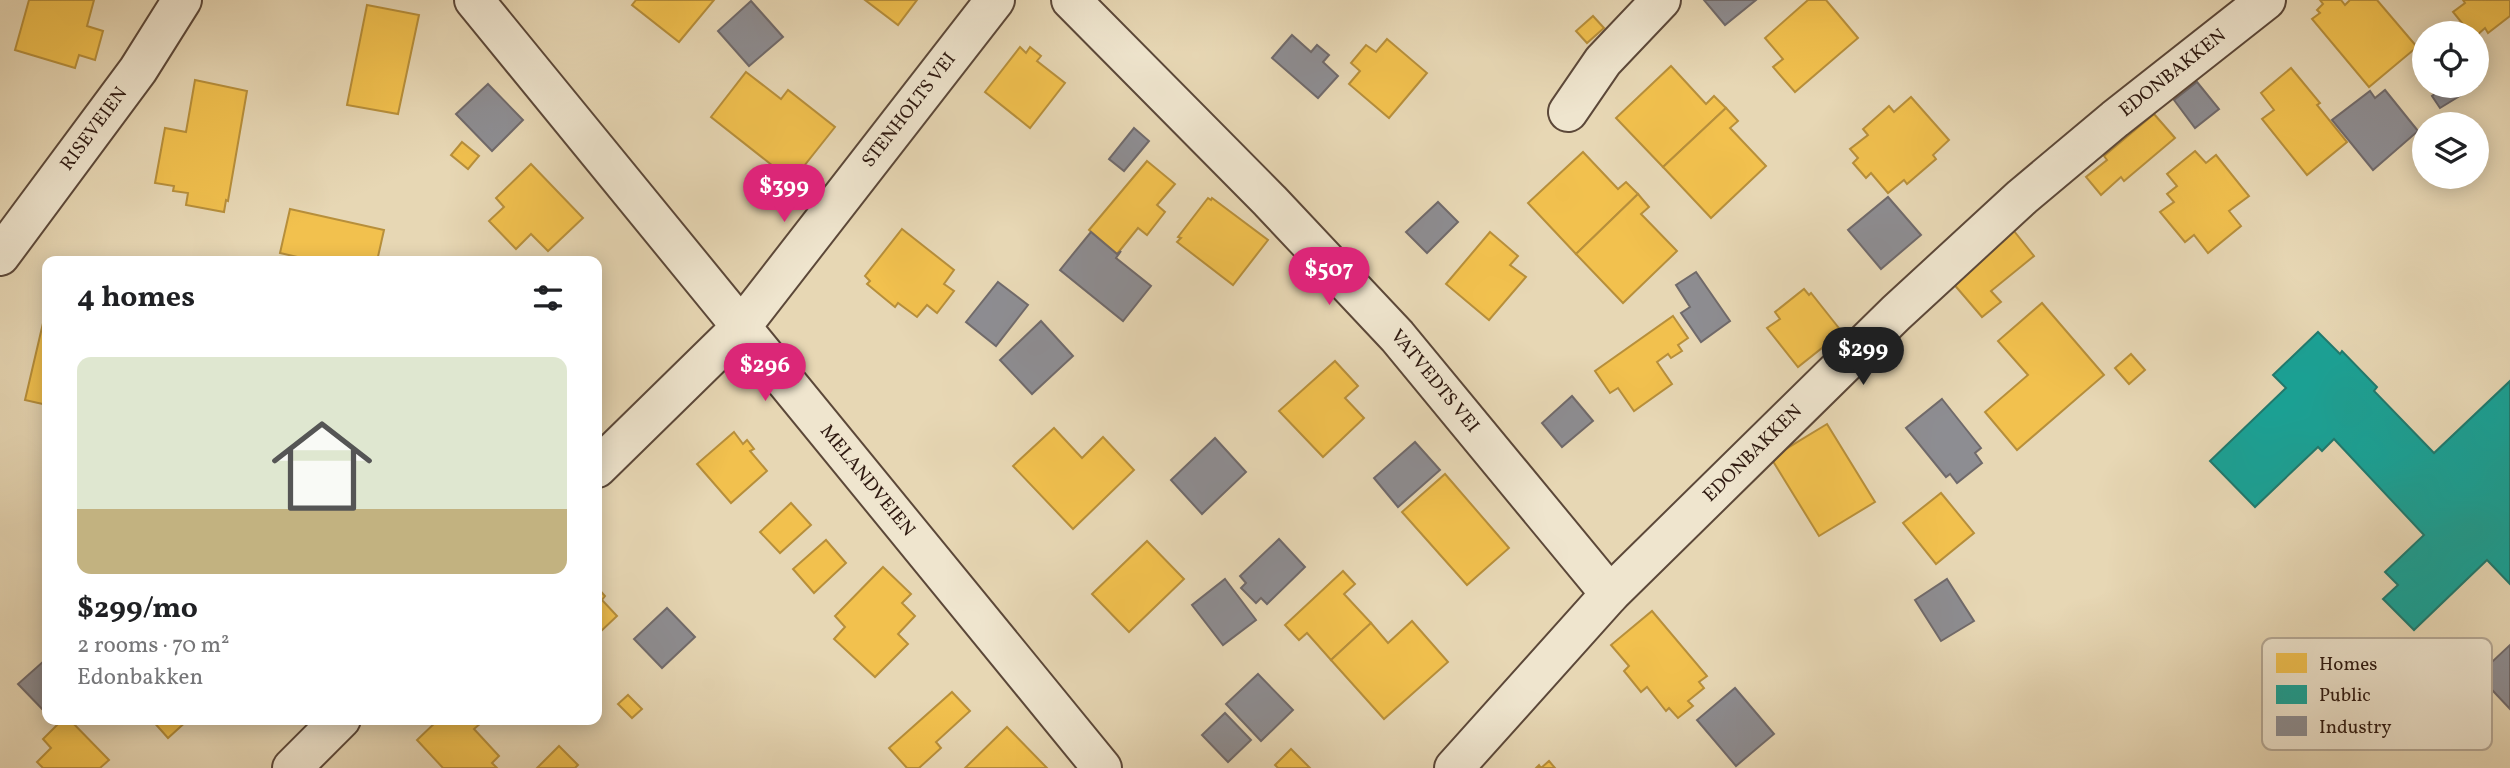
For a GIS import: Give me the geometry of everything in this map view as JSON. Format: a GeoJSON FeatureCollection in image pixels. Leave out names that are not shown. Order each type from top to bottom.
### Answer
{"type":"FeatureCollection","features":[{"type":"Feature","properties":{"kind":"street","name":"RISEVEIEN"},"geometry":{"type":"LineString","coordinates":[[0,256],[138,70],[182,0]]}},
{"type":"Feature","properties":{"kind":"street","name":"MELANDVEIEN"},"geometry":{"type":"LineString","coordinates":[[474,0],[1102,768]]}},
{"type":"Feature","properties":{"kind":"street","name":"STENHOLTS VEI"},"geometry":{"type":"LineString","coordinates":[[602,463],[741,327],[995,0]]}},
{"type":"Feature","properties":{"kind":"street","name":"VATVEDTS VEI"},"geometry":{"type":"LineString","coordinates":[[1071,0],[1270,201],[1397,336],[1610,594]]}},
{"type":"Feature","properties":{"kind":"street"},"geometry":{"type":"LineString","coordinates":[[1568,112],[1603,61],[1661,0]]}},
{"type":"Feature","properties":{"kind":"street","name":"EDONBAKKEN"},"geometry":{"type":"LineString","coordinates":[[1454,768],[1610,594],[1896,313],[2022,197],[2115,119],[2266,0]]}},
{"type":"Feature","properties":{"kind":"street"},"geometry":{"type":"LineString","coordinates":[[292,768],[335,725]]}},
{"type":"Feature","properties":{"kind":"building: Homes"},"geometry":{"type":"Polygon","coordinates":[[[29,0],[94,0],[87,26],[103,31],[95,60],[79,55],[75,68],[15,50],[29,0]]]}},
{"type":"Feature","properties":{"kind":"building: Homes"},"geometry":{"type":"Polygon","coordinates":[[[636,0],[714,0],[679,42],[632,5],[636,0]]]}},
{"type":"Feature","properties":{"kind":"building: Homes"},"geometry":{"type":"Polygon","coordinates":[[[865,0],[917,0],[898,25],[865,0]]]}},
{"type":"Feature","properties":{"kind":"building: Homes"},"geometry":{"type":"Polygon","coordinates":[[[1808,0],[1826,0],[1858,38],[1795,92],[1773,67],[1783,59],[1765,38],[1808,0]]]}},
{"type":"Feature","properties":{"kind":"building: Homes"},"geometry":{"type":"Polygon","coordinates":[[[2320,0],[2341,0],[2345,5],[2350,0],[2377,0],[2412,41],[2412,51],[2369,87],[2312,19],[2320,13],[2317,10],[2323,4],[2320,0]]]}},
{"type":"Feature","properties":{"kind":"building: Homes"},"geometry":{"type":"Polygon","coordinates":[[[2463,0],[2510,0],[2510,16],[2489,32],[2489,21],[2460,21],[2453,12],[2465,3],[2463,0]]]}},
{"type":"Feature","properties":{"kind":"building: Homes"},"geometry":{"type":"Polygon","coordinates":[[[367,5],[419,15],[398,114],[347,105],[367,5]]]}},
{"type":"Feature","properties":{"kind":"building: Homes"},"geometry":{"type":"Polygon","coordinates":[[[1593,16],[1604,28],[1587,43],[1576,31],[1593,16]]]}},
{"type":"Feature","properties":{"kind":"building: Homes"},"geometry":{"type":"Polygon","coordinates":[[[1387,39],[1427,73],[1389,118],[1349,84],[1360,71],[1351,63],[1366,45],[1376,52],[1387,39]]]}},
{"type":"Feature","properties":{"kind":"building: Homes"},"geometry":{"type":"Polygon","coordinates":[[[1020,47],[1026,53],[1030,47],[1041,56],[1037,61],[1065,83],[1030,128],[985,92],[1020,47]]]}},
{"type":"Feature","properties":{"kind":"building: Homes"},"geometry":{"type":"Polygon","coordinates":[[[1671,66],[1706,104],[1714,96],[1726,108],[1663,167],[1616,118],[1671,66]]]}},
{"type":"Feature","properties":{"kind":"building: Homes"},"geometry":{"type":"Polygon","coordinates":[[[2291,68],[2347,142],[2307,175],[2262,119],[2274,110],[2261,93],[2291,68]]]}},
{"type":"Feature","properties":{"kind":"building: Homes"},"geometry":{"type":"Polygon","coordinates":[[[746,72],[781,99],[788,90],[835,127],[792,181],[711,117],[746,72]]]}},
{"type":"Feature","properties":{"kind":"building: Homes"},"geometry":{"type":"Polygon","coordinates":[[[195,80],[247,91],[224,212],[186,205],[188,193],[173,191],[174,186],[155,183],[165,128],[186,132],[195,80]]]}},
{"type":"Feature","properties":{"kind":"building: Homes"},"geometry":{"type":"Polygon","coordinates":[[[1911,97],[1949,140],[1933,155],[1936,159],[1907,184],[1904,180],[1888,193],[1871,173],[1866,178],[1853,163],[1858,158],[1850,149],[1868,135],[1863,129],[1889,106],[1894,112],[1911,97]]]}},
{"type":"Feature","properties":{"kind":"building: Homes"},"geometry":{"type":"Polygon","coordinates":[[[1726,108],[1738,121],[1730,128],[1766,166],[1711,218],[1663,167],[1726,108]]]}},
{"type":"Feature","properties":{"kind":"building: Homes"},"geometry":{"type":"Polygon","coordinates":[[[2154,114],[2175,138],[2124,181],[2121,177],[2101,195],[2086,177],[2107,160],[2104,156],[2154,114]]]}},
{"type":"Feature","properties":{"kind":"building: Homes"},"geometry":{"type":"Polygon","coordinates":[[[462,142],[479,156],[468,169],[451,155],[462,142]]]}},
{"type":"Feature","properties":{"kind":"building: Homes"},"geometry":{"type":"Polygon","coordinates":[[[2195,151],[2206,163],[2216,155],[2249,196],[2229,211],[2241,226],[2208,253],[2194,235],[2185,242],[2160,212],[2174,202],[2167,194],[2177,186],[2167,174],[2195,151]]]}},
{"type":"Feature","properties":{"kind":"building: Homes"},"geometry":{"type":"Polygon","coordinates":[[[1583,152],[1618,189],[1626,182],[1638,194],[1576,254],[1528,203],[1583,152]]]}},
{"type":"Feature","properties":{"kind":"building: Homes"},"geometry":{"type":"Polygon","coordinates":[[[1147,161],[1175,184],[1157,205],[1165,212],[1147,235],[1138,228],[1117,254],[1089,230],[1147,161]]]}},
{"type":"Feature","properties":{"kind":"building: Homes"},"geometry":{"type":"Polygon","coordinates":[[[531,164],[583,218],[548,251],[531,234],[516,249],[489,221],[504,207],[496,198],[531,164]]]}},
{"type":"Feature","properties":{"kind":"building: Homes"},"geometry":{"type":"Polygon","coordinates":[[[1638,194],[1649,207],[1641,214],[1677,251],[1623,303],[1576,254],[1638,194]]]}},
{"type":"Feature","properties":{"kind":"building: Homes"},"geometry":{"type":"Polygon","coordinates":[[[1208,198],[1212,198],[1268,240],[1233,285],[1177,242],[1208,198]]]}},
{"type":"Feature","properties":{"kind":"building: Homes"},"geometry":{"type":"Polygon","coordinates":[[[290,209],[384,230],[378,256],[293,256],[280,253],[290,209]]]}},
{"type":"Feature","properties":{"kind":"building: Homes"},"geometry":{"type":"Polygon","coordinates":[[[902,229],[954,270],[944,284],[954,291],[937,313],[927,305],[917,317],[898,303],[895,307],[867,284],[870,281],[865,276],[902,229]]]}},
{"type":"Feature","properties":{"kind":"building: Homes"},"geometry":{"type":"Polygon","coordinates":[[[2014,231],[2034,256],[1991,291],[2001,302],[1982,317],[1952,282],[2014,231]]]}},
{"type":"Feature","properties":{"kind":"building: Homes"},"geometry":{"type":"Polygon","coordinates":[[[1490,232],[1518,256],[1510,265],[1526,277],[1489,320],[1446,284],[1490,232]]]}},
{"type":"Feature","properties":{"kind":"building: Homes"},"geometry":{"type":"Polygon","coordinates":[[[1804,289],[1809,295],[1811,293],[1842,332],[1798,367],[1767,328],[1780,319],[1775,312],[1804,289]]]}},
{"type":"Feature","properties":{"kind":"building: Homes"},"geometry":{"type":"Polygon","coordinates":[[[2042,303],[2104,375],[2017,450],[1985,412],[2028,375],[1998,341],[2042,303]]]}},
{"type":"Feature","properties":{"kind":"building: Homes"},"geometry":{"type":"Polygon","coordinates":[[[1673,316],[1688,338],[1678,345],[1682,351],[1671,358],[1668,354],[1657,362],[1672,384],[1634,411],[1618,388],[1610,393],[1595,371],[1673,316]]]}},
{"type":"Feature","properties":{"kind":"building: Homes"},"geometry":{"type":"Polygon","coordinates":[[[42,327],[42,404],[25,400],[42,327]]]}},
{"type":"Feature","properties":{"kind":"building: Homes"},"geometry":{"type":"Polygon","coordinates":[[[2131,354],[2145,370],[2129,384],[2115,368],[2131,354]]]}},
{"type":"Feature","properties":{"kind":"building: Homes"},"geometry":{"type":"Polygon","coordinates":[[[1335,361],[1358,386],[1345,398],[1364,418],[1323,457],[1279,411],[1335,361]]]}},
{"type":"Feature","properties":{"kind":"building: Homes"},"geometry":{"type":"Polygon","coordinates":[[[1827,424],[1875,502],[1819,536],[1771,458],[1827,424]]]}},
{"type":"Feature","properties":{"kind":"building: Homes"},"geometry":{"type":"Polygon","coordinates":[[[1054,428],[1082,458],[1103,437],[1134,470],[1073,529],[1013,466],[1054,428]]]}},
{"type":"Feature","properties":{"kind":"building: Homes"},"geometry":{"type":"Polygon","coordinates":[[[734,432],[743,444],[747,440],[754,449],[750,451],[767,471],[731,503],[697,464],[734,432]]]}},
{"type":"Feature","properties":{"kind":"building: Homes"},"geometry":{"type":"Polygon","coordinates":[[[1445,474],[1509,548],[1467,585],[1402,512],[1445,474]]]}},
{"type":"Feature","properties":{"kind":"building: Homes"},"geometry":{"type":"Polygon","coordinates":[[[1941,493],[1974,533],[1936,564],[1903,523],[1941,493]]]}},
{"type":"Feature","properties":{"kind":"building: Homes"},"geometry":{"type":"Polygon","coordinates":[[[791,503],[811,525],[780,553],[760,532],[791,503]]]}},
{"type":"Feature","properties":{"kind":"building: Homes"},"geometry":{"type":"Polygon","coordinates":[[[826,540],[846,563],[814,593],[793,569],[826,540]]]}},
{"type":"Feature","properties":{"kind":"building: Homes"},"geometry":{"type":"Polygon","coordinates":[[[1147,541],[1184,579],[1129,632],[1092,594],[1147,541]]]}},
{"type":"Feature","properties":{"kind":"building: Homes"},"geometry":{"type":"Polygon","coordinates":[[[883,567],[911,594],[902,603],[915,616],[898,634],[908,644],[875,677],[834,639],[845,627],[835,616],[883,567]]]}},
{"type":"Feature","properties":{"kind":"building: Homes"},"geometry":{"type":"Polygon","coordinates":[[[1343,571],[1355,584],[1344,594],[1371,623],[1331,660],[1307,633],[1299,640],[1285,625],[1343,571]]]}},
{"type":"Feature","properties":{"kind":"building: Homes"},"geometry":{"type":"Polygon","coordinates":[[[602,600],[617,616],[602,630],[602,600]]]}},
{"type":"Feature","properties":{"kind":"building: Homes"},"geometry":{"type":"Polygon","coordinates":[[[1652,611],[1707,676],[1699,682],[1704,688],[1688,701],[1693,706],[1678,718],[1669,708],[1666,711],[1647,687],[1641,692],[1624,671],[1629,666],[1611,645],[1652,611]]]}},
{"type":"Feature","properties":{"kind":"building: Homes"},"geometry":{"type":"Polygon","coordinates":[[[1412,621],[1448,662],[1384,719],[1331,660],[1371,623],[1388,643],[1412,621]]]}},
{"type":"Feature","properties":{"kind":"building: Homes"},"geometry":{"type":"Polygon","coordinates":[[[952,692],[970,711],[936,742],[941,748],[919,768],[907,768],[889,748],[952,692]]]}},
{"type":"Feature","properties":{"kind":"building: Homes"},"geometry":{"type":"Polygon","coordinates":[[[628,695],[642,709],[632,718],[618,704],[628,695]]]}},
{"type":"Feature","properties":{"kind":"building: Homes"},"geometry":{"type":"Polygon","coordinates":[[[57,725],[75,725],[109,760],[100,768],[43,768],[37,762],[51,748],[43,739],[57,725]]]}},
{"type":"Feature","properties":{"kind":"building: Homes"},"geometry":{"type":"Polygon","coordinates":[[[156,725],[182,725],[168,738],[156,725]]]}},
{"type":"Feature","properties":{"kind":"building: Homes"},"geometry":{"type":"Polygon","coordinates":[[[433,725],[479,725],[474,729],[499,756],[492,763],[497,768],[443,768],[417,740],[433,725]]]}},
{"type":"Feature","properties":{"kind":"building: Homes"},"geometry":{"type":"Polygon","coordinates":[[[1007,727],[1047,768],[965,768],[1007,727]]]}},
{"type":"Feature","properties":{"kind":"building: Homes"},"geometry":{"type":"Polygon","coordinates":[[[559,746],[578,765],[575,768],[537,768],[559,746]]]}},
{"type":"Feature","properties":{"kind":"building: Homes"},"geometry":{"type":"Polygon","coordinates":[[[1291,749],[1310,768],[1278,768],[1275,765],[1291,749]]]}},
{"type":"Feature","properties":{"kind":"building: Homes"},"geometry":{"type":"Polygon","coordinates":[[[1549,761],[1555,768],[1541,768],[1549,761]]]}},
{"type":"Feature","properties":{"kind":"building: Public"},"geometry":{"type":"Polygon","coordinates":[[[2318,332],[2340,354],[2342,351],[2377,387],[2374,391],[2434,453],[2510,381],[2510,584],[2487,560],[2414,630],[2383,599],[2398,585],[2385,572],[2424,535],[2334,439],[2322,451],[2318,447],[2255,507],[2210,461],[2286,388],[2273,375],[2318,332]]]}},
{"type":"Feature","properties":{"kind":"building: Industry"},"geometry":{"type":"Polygon","coordinates":[[[1704,0],[1756,0],[1725,25],[1704,0]]]}},
{"type":"Feature","properties":{"kind":"building: Industry"},"geometry":{"type":"Polygon","coordinates":[[[751,1],[783,37],[749,66],[718,31],[751,1]]]}},
{"type":"Feature","properties":{"kind":"building: Industry"},"geometry":{"type":"Polygon","coordinates":[[[1292,35],[1311,52],[1317,45],[1329,55],[1323,62],[1338,76],[1318,98],[1272,58],[1292,35]]]}},
{"type":"Feature","properties":{"kind":"building: Industry"},"geometry":{"type":"Polygon","coordinates":[[[2197,82],[2219,109],[2195,128],[2174,100],[2197,82]]]}},
{"type":"Feature","properties":{"kind":"building: Industry"},"geometry":{"type":"Polygon","coordinates":[[[488,84],[523,120],[492,151],[456,114],[488,84]]]}},
{"type":"Feature","properties":{"kind":"building: Industry"},"geometry":{"type":"Polygon","coordinates":[[[2385,90],[2412,124],[2412,136],[2373,170],[2332,120],[2370,91],[2375,98],[2385,90]]]}},
{"type":"Feature","properties":{"kind":"building: Industry"},"geometry":{"type":"Polygon","coordinates":[[[2433,98],[2456,98],[2440,108],[2433,98]]]}},
{"type":"Feature","properties":{"kind":"building: Industry"},"geometry":{"type":"Polygon","coordinates":[[[1134,128],[1149,141],[1124,171],[1109,159],[1134,128]]]}},
{"type":"Feature","properties":{"kind":"building: Industry"},"geometry":{"type":"Polygon","coordinates":[[[1888,197],[1921,235],[1881,269],[1848,230],[1888,197]]]}},
{"type":"Feature","properties":{"kind":"building: Industry"},"geometry":{"type":"Polygon","coordinates":[[[1438,202],[1458,222],[1427,253],[1406,232],[1438,202]]]}},
{"type":"Feature","properties":{"kind":"building: Industry"},"geometry":{"type":"Polygon","coordinates":[[[1091,232],[1117,254],[1121,251],[1116,258],[1151,286],[1123,321],[1060,270],[1091,232]]]}},
{"type":"Feature","properties":{"kind":"building: Industry"},"geometry":{"type":"Polygon","coordinates":[[[1696,272],[1730,321],[1701,342],[1681,313],[1690,307],[1676,285],[1696,272]]]}},
{"type":"Feature","properties":{"kind":"building: Industry"},"geometry":{"type":"Polygon","coordinates":[[[998,282],[1028,305],[996,346],[966,322],[998,282]]]}},
{"type":"Feature","properties":{"kind":"building: Industry"},"geometry":{"type":"Polygon","coordinates":[[[1041,321],[1073,356],[1032,394],[1000,360],[1041,321]]]}},
{"type":"Feature","properties":{"kind":"building: Industry"},"geometry":{"type":"Polygon","coordinates":[[[1572,396],[1593,421],[1562,447],[1542,423],[1572,396]]]}},
{"type":"Feature","properties":{"kind":"building: Industry"},"geometry":{"type":"Polygon","coordinates":[[[1942,399],[1981,448],[1975,453],[1982,463],[1957,483],[1950,474],[1946,477],[1906,428],[1942,399]]]}},
{"type":"Feature","properties":{"kind":"building: Industry"},"geometry":{"type":"Polygon","coordinates":[[[1215,438],[1246,472],[1202,514],[1171,480],[1215,438]]]}},
{"type":"Feature","properties":{"kind":"building: Industry"},"geometry":{"type":"Polygon","coordinates":[[[1415,442],[1440,470],[1398,507],[1374,478],[1415,442]]]}},
{"type":"Feature","properties":{"kind":"building: Industry"},"geometry":{"type":"Polygon","coordinates":[[[1279,539],[1305,567],[1267,604],[1261,598],[1256,603],[1241,588],[1246,583],[1240,576],[1279,539]]]}},
{"type":"Feature","properties":{"kind":"building: Industry"},"geometry":{"type":"Polygon","coordinates":[[[1225,579],[1256,620],[1223,645],[1192,605],[1225,579]]]}},
{"type":"Feature","properties":{"kind":"building: Industry"},"geometry":{"type":"Polygon","coordinates":[[[1947,579],[1974,621],[1941,641],[1915,600],[1947,579]]]}},
{"type":"Feature","properties":{"kind":"building: Industry"},"geometry":{"type":"Polygon","coordinates":[[[667,608],[695,637],[662,668],[634,639],[667,608]]]}},
{"type":"Feature","properties":{"kind":"building: Industry"},"geometry":{"type":"Polygon","coordinates":[[[2510,645],[2510,709],[2492,690],[2492,662],[2510,645]]]}},
{"type":"Feature","properties":{"kind":"building: Industry"},"geometry":{"type":"Polygon","coordinates":[[[42,663],[42,709],[18,684],[42,663]]]}},
{"type":"Feature","properties":{"kind":"building: Industry"},"geometry":{"type":"Polygon","coordinates":[[[1258,674],[1293,710],[1261,741],[1226,704],[1258,674]]]}},
{"type":"Feature","properties":{"kind":"building: Industry"},"geometry":{"type":"Polygon","coordinates":[[[1735,688],[1774,734],[1736,766],[1697,720],[1735,688]]]}},
{"type":"Feature","properties":{"kind":"building: Industry"},"geometry":{"type":"Polygon","coordinates":[[[1225,713],[1251,740],[1228,762],[1202,735],[1225,713]]]}}]}
